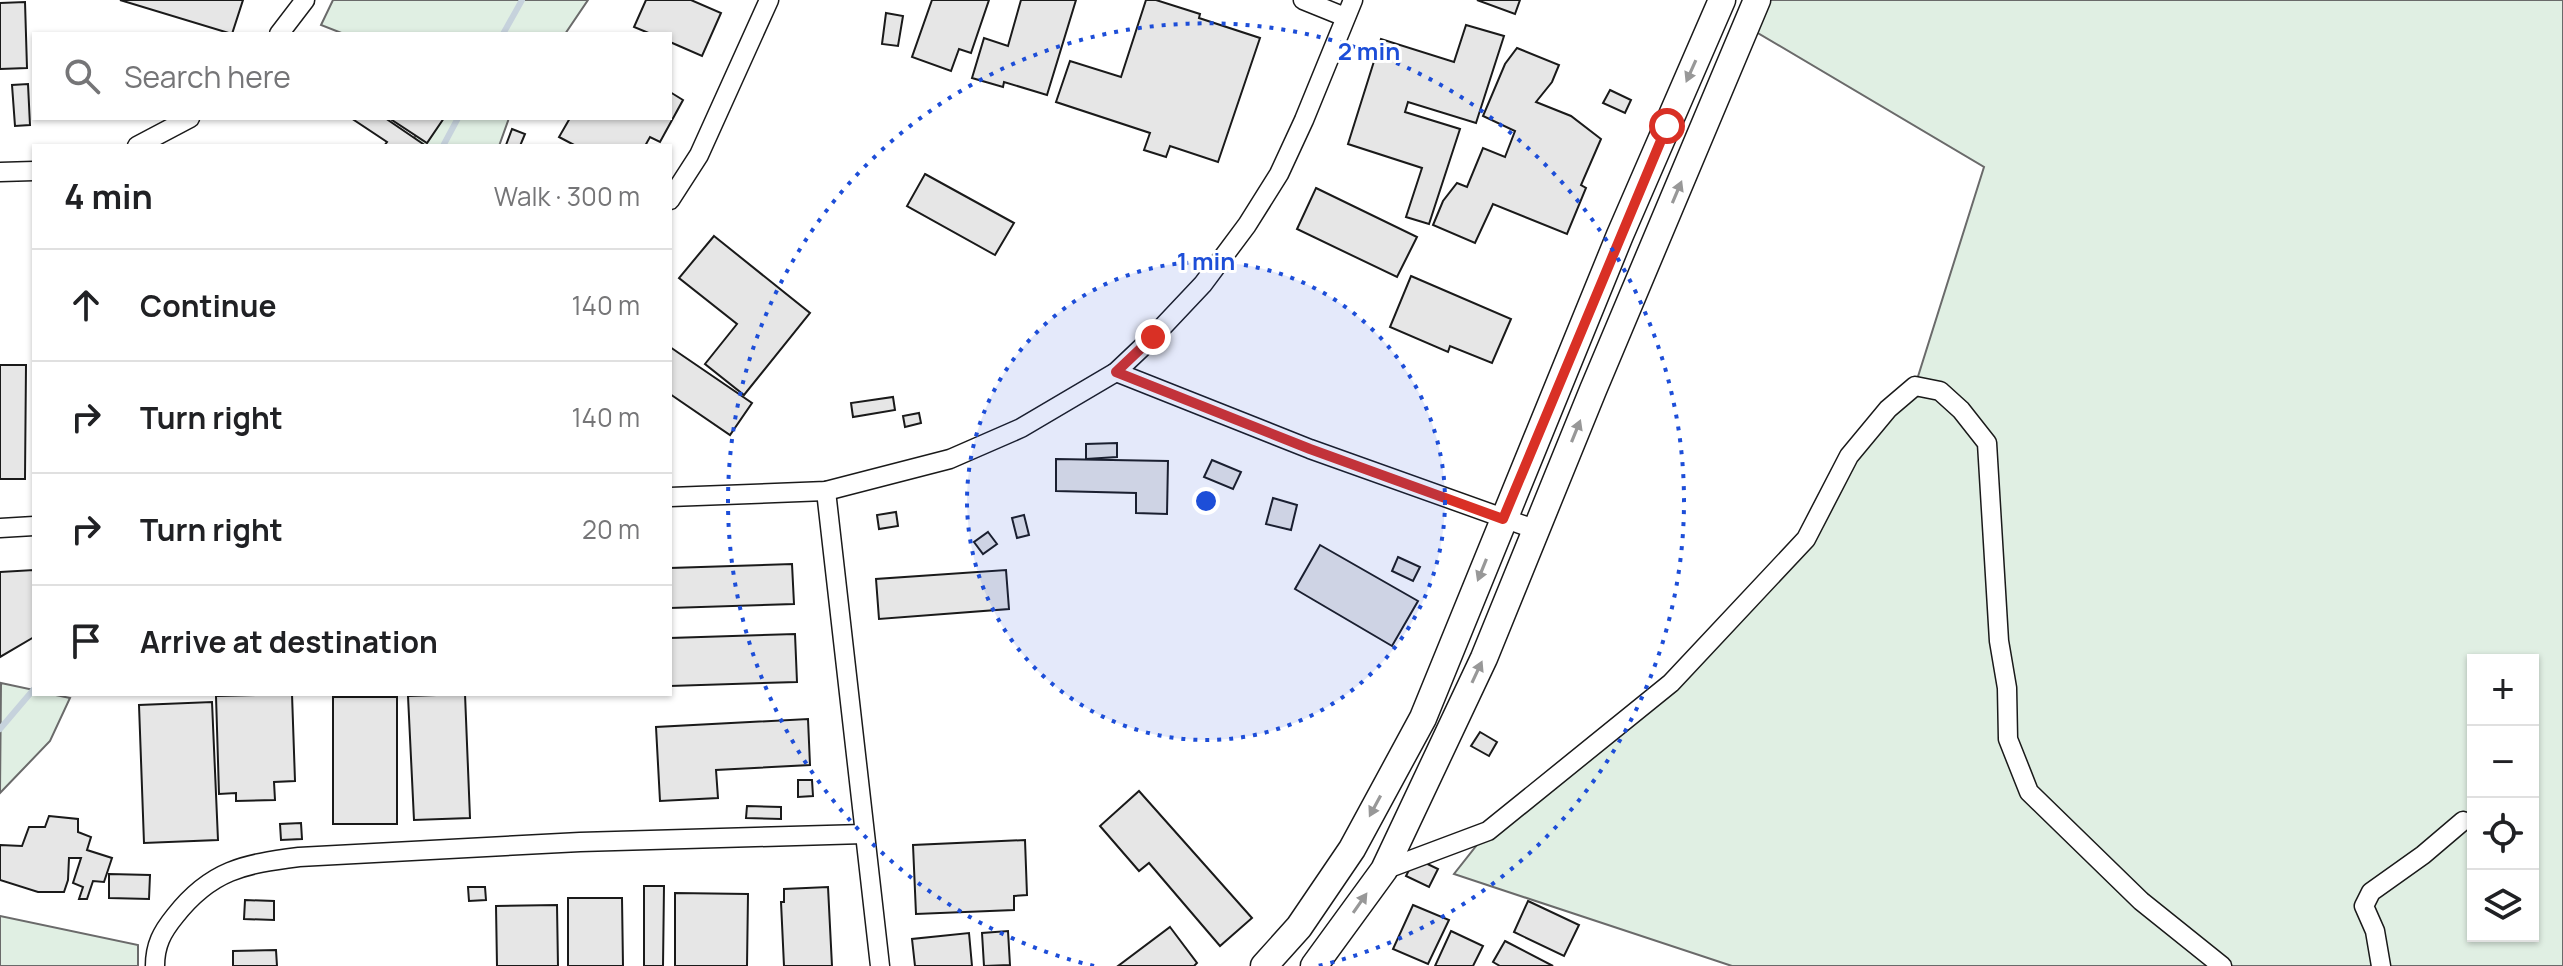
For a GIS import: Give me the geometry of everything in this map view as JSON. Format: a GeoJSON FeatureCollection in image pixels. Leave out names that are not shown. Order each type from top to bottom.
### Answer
{"type":"FeatureCollection","features":[{"type":"Feature","properties":{"kind":"street"},"geometry":{"type":"LineString","coordinates":[[281,32],[305,0]]}},
{"type":"Feature","properties":{"kind":"street"},"geometry":{"type":"LineString","coordinates":[[672,197],[699,155],[769,0]]}},
{"type":"Feature","properties":{"kind":"street"},"geometry":{"type":"LineString","coordinates":[[672,497],[826,491],[950,459],[1021,428],[1116,372],[1203,284],[1247,225],[1279,174],[1349,9],[1303,0]]}},
{"type":"Feature","properties":{"kind":"street"},"geometry":{"type":"LineString","coordinates":[[1264,966],[1299,927],[1352,849],[1423,718],[1620,235],[1722,0]]}},
{"type":"Feature","properties":{"kind":"street"},"geometry":{"type":"LineString","coordinates":[[1314,966],[1384,870],[1484,658],[1757,0]]}},
{"type":"Feature","properties":{"kind":"street"},"geometry":{"type":"LineString","coordinates":[[141,144],[186,120]]}},
{"type":"Feature","properties":{"kind":"street"},"geometry":{"type":"LineString","coordinates":[[0,172],[32,171]]}},
{"type":"Feature","properties":{"kind":"street"},"geometry":{"type":"LineString","coordinates":[[1116,372],[1310,449],[1537,530]]}},
{"type":"Feature","properties":{"kind":"street"},"geometry":{"type":"LineString","coordinates":[[1384,870],[1488,831],[1671,683],[1806,539],[1849,456],[1888,409],[1915,386],[1940,391],[1961,410],[1987,443],[1999,641],[2007,688],[2008,739],[2029,792],[2141,901],[2222,966]]}},
{"type":"Feature","properties":{"kind":"street"},"geometry":{"type":"LineString","coordinates":[[826,491],[880,966]]}},
{"type":"Feature","properties":{"kind":"street"},"geometry":{"type":"LineString","coordinates":[[0,528],[32,526]]}},
{"type":"Feature","properties":{"kind":"street"},"geometry":{"type":"LineString","coordinates":[[2381,966],[2375,931],[2364,906],[2371,892],[2423,855],[2463,821]]}},
{"type":"Feature","properties":{"kind":"street"},"geometry":{"type":"LineString","coordinates":[[155,966],[160,937],[188,900],[205,884],[227,872],[259,862],[299,857],[580,842],[864,834]]}},
{"type":"Feature","properties":{"kind":"green space"},"geometry":{"type":"Polygon","coordinates":[[[333,0],[588,0],[566,32],[339,32],[321,25],[333,0]]]}},
{"type":"Feature","properties":{"kind":"green space"},"geometry":{"type":"Polygon","coordinates":[[[1758,0],[2563,0],[2563,966],[1732,966],[1454,874],[1488,831],[1671,683],[1806,539],[1849,456],[1915,386],[1984,167],[1746,26],[1758,0]]]}},
{"type":"Feature","properties":{"kind":"green space"},"geometry":{"type":"Polygon","coordinates":[[[424,120],[508,120],[500,144],[411,144],[424,120]]]}},
{"type":"Feature","properties":{"kind":"green space"},"geometry":{"type":"Polygon","coordinates":[[[1,683],[32,690],[32,696],[70,698],[50,741],[0,793],[1,683]]]}},
{"type":"Feature","properties":{"kind":"green space"},"geometry":{"type":"Polygon","coordinates":[[[0,916],[138,945],[138,966],[0,966],[0,916]]]}},
{"type":"Feature","properties":{"kind":"building"},"geometry":{"type":"Polygon","coordinates":[[[120,0],[243,0],[233,32],[120,0]]]}},
{"type":"Feature","properties":{"kind":"building"},"geometry":{"type":"Polygon","coordinates":[[[646,0],[691,0],[721,13],[702,56],[672,43],[672,32],[646,32],[634,27],[646,0]]]}},
{"type":"Feature","properties":{"kind":"building"},"geometry":{"type":"Polygon","coordinates":[[[932,0],[989,0],[971,53],[959,49],[951,71],[912,57],[932,0]]]}},
{"type":"Feature","properties":{"kind":"building"},"geometry":{"type":"Polygon","coordinates":[[[1021,0],[1076,0],[1047,95],[1004,82],[1003,87],[972,78],[984,38],[1008,46],[1021,0]]]}},
{"type":"Feature","properties":{"kind":"building"},"geometry":{"type":"Polygon","coordinates":[[[1146,0],[1156,0],[1200,14],[1199,18],[1260,38],[1218,162],[1170,146],[1166,157],[1144,150],[1150,133],[1056,102],[1070,61],[1121,77],[1146,0]]]}},
{"type":"Feature","properties":{"kind":"building"},"geometry":{"type":"Polygon","coordinates":[[[1477,0],[1520,0],[1515,14],[1477,0]]]}},
{"type":"Feature","properties":{"kind":"building"},"geometry":{"type":"Polygon","coordinates":[[[25,2],[27,68],[0,69],[0,3],[25,2]]]}},
{"type":"Feature","properties":{"kind":"building"},"geometry":{"type":"Polygon","coordinates":[[[886,13],[903,16],[898,46],[882,44],[886,13]]]}},
{"type":"Feature","properties":{"kind":"building"},"geometry":{"type":"Polygon","coordinates":[[[1466,25],[1504,36],[1476,123],[1408,102],[1405,112],[1460,129],[1429,224],[1406,217],[1422,168],[1348,144],[1381,39],[1454,62],[1466,25]]]}},
{"type":"Feature","properties":{"kind":"building"},"geometry":{"type":"Polygon","coordinates":[[[1517,48],[1559,65],[1552,82],[1536,102],[1571,116],[1601,139],[1581,185],[1586,188],[1567,234],[1493,204],[1475,243],[1433,225],[1443,201],[1457,183],[1467,187],[1483,148],[1505,157],[1515,131],[1483,116],[1505,64],[1517,48]]]}},
{"type":"Feature","properties":{"kind":"building"},"geometry":{"type":"Polygon","coordinates":[[[28,84],[30,125],[15,126],[12,85],[28,84]]]}},
{"type":"Feature","properties":{"kind":"building"},"geometry":{"type":"Polygon","coordinates":[[[1610,90],[1631,100],[1625,113],[1603,103],[1610,90]]]}},
{"type":"Feature","properties":{"kind":"building"},"geometry":{"type":"Polygon","coordinates":[[[672,93],[683,100],[660,142],[650,137],[646,144],[572,144],[559,137],[569,120],[672,120],[672,93]]]}},
{"type":"Feature","properties":{"kind":"building"},"geometry":{"type":"Polygon","coordinates":[[[354,120],[388,120],[423,144],[386,144],[387,142],[354,120]]]}},
{"type":"Feature","properties":{"kind":"building"},"geometry":{"type":"Polygon","coordinates":[[[392,120],[443,120],[427,143],[392,120]]]}},
{"type":"Feature","properties":{"kind":"building"},"geometry":{"type":"Polygon","coordinates":[[[512,129],[525,134],[521,144],[506,144],[512,129]]]}},
{"type":"Feature","properties":{"kind":"building"},"geometry":{"type":"Polygon","coordinates":[[[925,174],[1014,223],[995,255],[907,206],[925,174]]]}},
{"type":"Feature","properties":{"kind":"building"},"geometry":{"type":"Polygon","coordinates":[[[1316,188],[1417,237],[1397,277],[1297,229],[1316,188]]]}},
{"type":"Feature","properties":{"kind":"building"},"geometry":{"type":"Polygon","coordinates":[[[714,236],[810,313],[744,395],[705,364],[737,324],[679,278],[714,236]]]}},
{"type":"Feature","properties":{"kind":"building"},"geometry":{"type":"Polygon","coordinates":[[[1411,276],[1511,319],[1492,363],[1450,346],[1448,352],[1390,327],[1411,276]]]}},
{"type":"Feature","properties":{"kind":"building"},"geometry":{"type":"Polygon","coordinates":[[[672,348],[752,403],[730,435],[672,395],[672,348]]]}},
{"type":"Feature","properties":{"kind":"building"},"geometry":{"type":"Polygon","coordinates":[[[0,365],[26,365],[25,479],[0,479],[0,365]]]}},
{"type":"Feature","properties":{"kind":"building"},"geometry":{"type":"Polygon","coordinates":[[[893,397],[895,410],[853,417],[851,403],[893,397]]]}},
{"type":"Feature","properties":{"kind":"building"},"geometry":{"type":"Polygon","coordinates":[[[919,413],[921,423],[905,427],[903,416],[919,413]]]}},
{"type":"Feature","properties":{"kind":"building"},"geometry":{"type":"Polygon","coordinates":[[[1117,443],[1117,457],[1086,459],[1086,444],[1117,443]]]}},
{"type":"Feature","properties":{"kind":"building"},"geometry":{"type":"Polygon","coordinates":[[[1056,459],[1168,461],[1167,514],[1136,513],[1136,493],[1056,491],[1056,459]]]}},
{"type":"Feature","properties":{"kind":"building"},"geometry":{"type":"Polygon","coordinates":[[[1212,460],[1241,472],[1233,489],[1204,477],[1212,460]]]}},
{"type":"Feature","properties":{"kind":"building"},"geometry":{"type":"Polygon","coordinates":[[[1273,498],[1297,505],[1291,530],[1266,524],[1273,498]]]}},
{"type":"Feature","properties":{"kind":"building"},"geometry":{"type":"Polygon","coordinates":[[[896,512],[898,526],[879,529],[877,515],[896,512]]]}},
{"type":"Feature","properties":{"kind":"building"},"geometry":{"type":"Polygon","coordinates":[[[1024,515],[1029,535],[1017,538],[1012,518],[1024,515]]]}},
{"type":"Feature","properties":{"kind":"building"},"geometry":{"type":"Polygon","coordinates":[[[988,532],[997,544],[983,554],[974,542],[988,532]]]}},
{"type":"Feature","properties":{"kind":"building"},"geometry":{"type":"Polygon","coordinates":[[[1320,545],[1418,601],[1392,646],[1295,589],[1320,545]]]}},
{"type":"Feature","properties":{"kind":"building"},"geometry":{"type":"Polygon","coordinates":[[[1398,557],[1420,567],[1413,581],[1392,571],[1398,557]]]}},
{"type":"Feature","properties":{"kind":"building"},"geometry":{"type":"Polygon","coordinates":[[[792,564],[794,604],[672,608],[672,568],[792,564]]]}},
{"type":"Feature","properties":{"kind":"building"},"geometry":{"type":"Polygon","coordinates":[[[32,570],[32,638],[0,657],[0,572],[32,570]]]}},
{"type":"Feature","properties":{"kind":"building"},"geometry":{"type":"Polygon","coordinates":[[[1006,570],[1009,609],[879,619],[876,579],[1006,570]]]}},
{"type":"Feature","properties":{"kind":"building"},"geometry":{"type":"Polygon","coordinates":[[[795,634],[797,682],[672,686],[672,638],[795,634]]]}},
{"type":"Feature","properties":{"kind":"building"},"geometry":{"type":"Polygon","coordinates":[[[216,696],[292,696],[295,781],[274,782],[275,800],[236,801],[236,793],[219,794],[216,696]]]}},
{"type":"Feature","properties":{"kind":"building"},"geometry":{"type":"Polygon","coordinates":[[[408,696],[465,696],[470,818],[414,820],[408,696]]]}},
{"type":"Feature","properties":{"kind":"building"},"geometry":{"type":"Polygon","coordinates":[[[333,697],[397,697],[397,824],[333,824],[333,697]]]}},
{"type":"Feature","properties":{"kind":"building"},"geometry":{"type":"Polygon","coordinates":[[[212,702],[218,840],[144,843],[139,705],[212,702]]]}},
{"type":"Feature","properties":{"kind":"building"},"geometry":{"type":"Polygon","coordinates":[[[808,719],[810,765],[716,770],[718,798],[660,801],[656,727],[808,719]]]}},
{"type":"Feature","properties":{"kind":"building"},"geometry":{"type":"Polygon","coordinates":[[[1480,732],[1497,742],[1489,756],[1471,746],[1480,732]]]}},
{"type":"Feature","properties":{"kind":"building"},"geometry":{"type":"Polygon","coordinates":[[[798,780],[812,780],[813,796],[798,797],[798,780]]]}},
{"type":"Feature","properties":{"kind":"building"},"geometry":{"type":"Polygon","coordinates":[[[1139,791],[1252,918],[1220,946],[1149,863],[1139,871],[1100,826],[1139,791]]]}},
{"type":"Feature","properties":{"kind":"building"},"geometry":{"type":"Polygon","coordinates":[[[747,806],[781,807],[781,819],[746,818],[747,806]]]}},
{"type":"Feature","properties":{"kind":"building"},"geometry":{"type":"Polygon","coordinates":[[[49,816],[78,819],[78,832],[91,837],[87,850],[112,858],[104,882],[93,881],[87,899],[79,899],[83,887],[73,883],[81,858],[69,858],[64,892],[38,892],[0,880],[0,845],[22,846],[29,827],[45,827],[49,816]]]}},
{"type":"Feature","properties":{"kind":"building"},"geometry":{"type":"Polygon","coordinates":[[[301,823],[302,839],[281,840],[280,824],[301,823]]]}},
{"type":"Feature","properties":{"kind":"building"},"geometry":{"type":"Polygon","coordinates":[[[1025,840],[1027,895],[1014,896],[1014,910],[916,914],[913,845],[1025,840]]]}},
{"type":"Feature","properties":{"kind":"building"},"geometry":{"type":"Polygon","coordinates":[[[1415,858],[1438,869],[1429,887],[1406,876],[1415,858]]]}},
{"type":"Feature","properties":{"kind":"building"},"geometry":{"type":"Polygon","coordinates":[[[109,874],[150,875],[149,899],[109,898],[109,874]]]}},
{"type":"Feature","properties":{"kind":"building"},"geometry":{"type":"Polygon","coordinates":[[[644,886],[664,886],[663,966],[644,966],[644,886]]]}},
{"type":"Feature","properties":{"kind":"building"},"geometry":{"type":"Polygon","coordinates":[[[468,887],[485,887],[486,900],[469,901],[468,887]]]}},
{"type":"Feature","properties":{"kind":"building"},"geometry":{"type":"Polygon","coordinates":[[[828,887],[832,966],[784,966],[781,902],[784,902],[784,889],[828,887]]]}},
{"type":"Feature","properties":{"kind":"building"},"geometry":{"type":"Polygon","coordinates":[[[675,893],[748,894],[747,966],[675,966],[675,893]]]}},
{"type":"Feature","properties":{"kind":"building"},"geometry":{"type":"Polygon","coordinates":[[[568,898],[622,898],[623,966],[568,966],[568,898]]]}},
{"type":"Feature","properties":{"kind":"building"},"geometry":{"type":"Polygon","coordinates":[[[245,900],[274,901],[274,920],[244,919],[245,900]]]}},
{"type":"Feature","properties":{"kind":"building"},"geometry":{"type":"Polygon","coordinates":[[[1528,901],[1579,925],[1564,956],[1514,932],[1528,901]]]}},
{"type":"Feature","properties":{"kind":"building"},"geometry":{"type":"Polygon","coordinates":[[[557,905],[558,966],[497,966],[496,906],[557,905]]]}},
{"type":"Feature","properties":{"kind":"building"},"geometry":{"type":"Polygon","coordinates":[[[1413,905],[1449,920],[1428,964],[1393,949],[1413,905]]]}},
{"type":"Feature","properties":{"kind":"building"},"geometry":{"type":"Polygon","coordinates":[[[1170,927],[1197,963],[1194,966],[1118,966],[1170,927]]]}},
{"type":"Feature","properties":{"kind":"building"},"geometry":{"type":"Polygon","coordinates":[[[1008,931],[1010,965],[984,966],[982,933],[1008,931]]]}},
{"type":"Feature","properties":{"kind":"building"},"geometry":{"type":"Polygon","coordinates":[[[1451,931],[1483,946],[1473,966],[1435,966],[1451,931]]]}},
{"type":"Feature","properties":{"kind":"building"},"geometry":{"type":"Polygon","coordinates":[[[969,933],[972,966],[915,966],[912,939],[969,933]]]}},
{"type":"Feature","properties":{"kind":"building"},"geometry":{"type":"Polygon","coordinates":[[[1505,941],[1553,966],[1500,966],[1493,962],[1505,941]]]}},
{"type":"Feature","properties":{"kind":"building"},"geometry":{"type":"Polygon","coordinates":[[[276,950],[277,966],[233,966],[233,951],[276,950]]]}},
{"type":"Feature","properties":{"kind":"waterway"},"geometry":{"type":"LineString","coordinates":[[504,32],[522,0]]}},
{"type":"Feature","properties":{"kind":"waterway"},"geometry":{"type":"LineString","coordinates":[[444,144],[457,120]]}},
{"type":"Feature","properties":{"kind":"waterway"},"geometry":{"type":"LineString","coordinates":[[0,729],[32,691]]}},
{"type":"Feature","properties":{"kind":"route"},"geometry":{"type":"LineString","coordinates":[[1153,337],[1116,372],[1310,449],[1503,519],[1667,126]]}}]}
